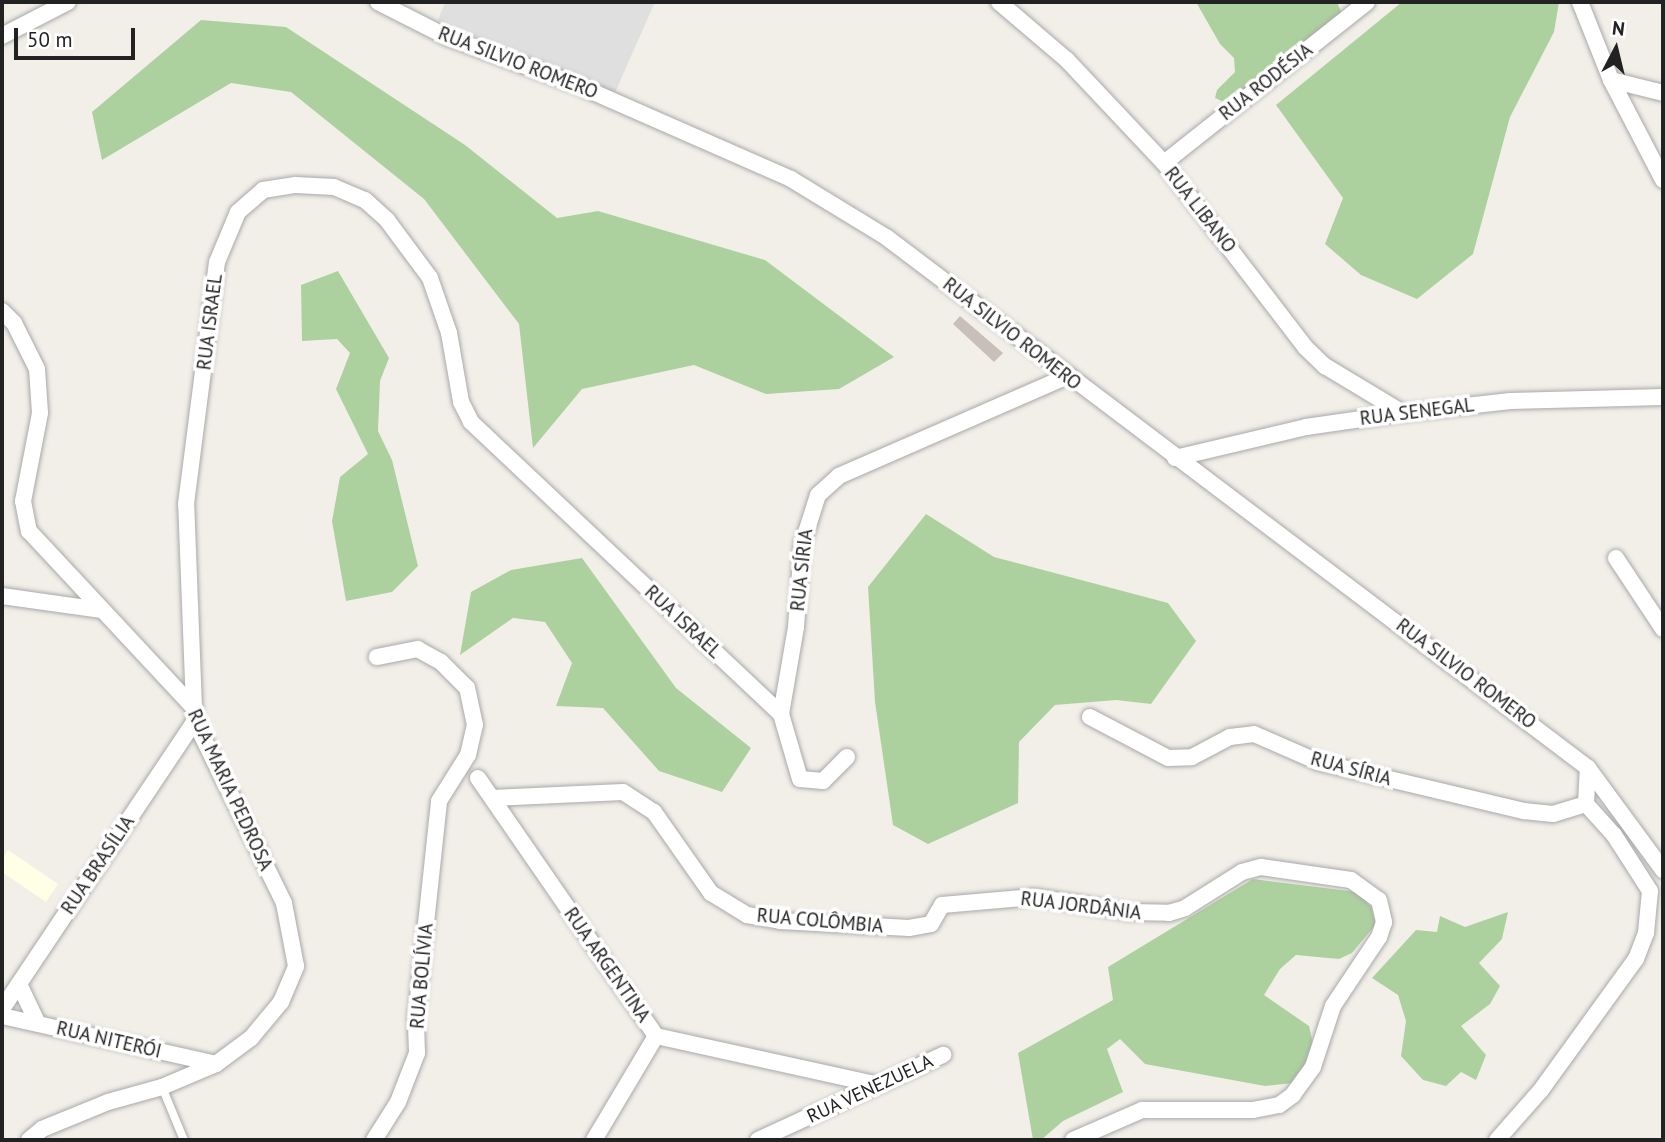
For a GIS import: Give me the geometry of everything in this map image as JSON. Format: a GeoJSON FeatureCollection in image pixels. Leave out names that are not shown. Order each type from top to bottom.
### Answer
{"type":"FeatureCollection","features":[{"type":"Feature","properties":{"kind":"street"},"geometry":{"type":"LineString","coordinates":[[2,36],[68,2]]}},
{"type":"Feature","properties":{"kind":"street","name":"RUA SILVIO ROMERO"},"geometry":{"type":"LineString","coordinates":[[378,2],[447,37],[628,106],[817,192],[886,237],[1066,377],[1588,768],[1663,870]]}},
{"type":"Feature","properties":{"kind":"street","name":"RUA LIBANO"},"geometry":{"type":"LineString","coordinates":[[999,2],[1067,60],[1164,163],[1305,347],[1325,366],[1402,413]]}},
{"type":"Feature","properties":{"kind":"street","name":"RUA RODÉSIA"},"geometry":{"type":"LineString","coordinates":[[1164,163],[1367,2]]}},
{"type":"Feature","properties":{"kind":"street"},"geometry":{"type":"LineString","coordinates":[[1580,2],[1611,80],[1663,180]]}},
{"type":"Feature","properties":{"kind":"street"},"geometry":{"type":"LineString","coordinates":[[1611,80],[1663,93]]}},
{"type":"Feature","properties":{"kind":"street","name":"RUA ISRAEL"},"geometry":{"type":"LineString","coordinates":[[194,714],[186,504],[217,262],[238,212],[263,190],[296,185],[334,187],[365,200],[387,220],[430,278],[449,333],[457,389],[471,422],[781,714]]}},
{"type":"Feature","properties":{"kind":"street","name":"RUA MARIA PEDROSA"},"geometry":{"type":"LineString","coordinates":[[2,311],[14,323],[37,369],[40,413],[23,501],[29,531],[194,714],[284,904],[296,950],[296,966],[281,1002],[251,1038],[216,1064],[162,1087],[108,1102],[42,1129],[29,1140]]}},
{"type":"Feature","properties":{"kind":"street","name":"RUA SÍRIA"},"geometry":{"type":"LineString","coordinates":[[847,757],[822,781],[800,779],[781,714],[801,587],[802,545],[818,495],[839,477],[1066,377]]}},
{"type":"Feature","properties":{"kind":"street","name":"RUA SENEGAL"},"geometry":{"type":"LineString","coordinates":[[1175,458],[1306,427],[1402,413],[1510,401],[1663,397]]}},
{"type":"Feature","properties":{"kind":"street"},"geometry":{"type":"LineString","coordinates":[[1616,558],[1663,629]]}},
{"type":"Feature","properties":{"kind":"street"},"geometry":{"type":"LineString","coordinates":[[2,596],[102,610]]}},
{"type":"Feature","properties":{"kind":"street","name":"RUA BOLÍVIA"},"geometry":{"type":"LineString","coordinates":[[374,1140],[398,1102],[416,1053],[416,1017],[439,801],[473,741],[474,708],[467,688],[453,671],[418,649],[377,657]]}},
{"type":"Feature","properties":{"kind":"street","name":"RUA BRASÍLIA"},"geometry":{"type":"LineString","coordinates":[[2,1009],[194,714]]}},
{"type":"Feature","properties":{"kind":"street","name":"RUA SÍRIA"},"geometry":{"type":"LineString","coordinates":[[1090,717],[1168,758],[1192,757],[1230,737],[1254,734],[1318,762],[1524,811],[1553,814],[1586,804]]}},
{"type":"Feature","properties":{"kind":"street"},"geometry":{"type":"LineString","coordinates":[[1497,1140],[1541,1090],[1636,959],[1646,933],[1650,891],[1614,835],[1586,804],[1588,768]]}},
{"type":"Feature","properties":{"kind":"street","name":"RUA ARGENTINA"},"geometry":{"type":"LineString","coordinates":[[478,778],[656,1036],[875,1084]]}},
{"type":"Feature","properties":{"kind":"street","name":"RUA COLÔMBIA"},"geometry":{"type":"LineString","coordinates":[[492,798],[624,792],[654,812],[711,894],[747,915],[779,921],[909,928]]}},
{"type":"Feature","properties":{"kind":"street","name":"RUA JORDÂNIA"},"geometry":{"type":"LineString","coordinates":[[909,928],[930,924],[942,905],[985,899],[1034,897],[1130,912],[1169,913],[1185,908],[1242,872],[1261,867],[1351,880],[1379,900],[1384,922],[1379,937],[1333,1006],[1314,1068],[1293,1095],[1279,1105],[1253,1110],[1142,1110],[1073,1140]]}},
{"type":"Feature","properties":{"kind":"street"},"geometry":{"type":"LineString","coordinates":[[19,984],[38,1024]]}},
{"type":"Feature","properties":{"kind":"street","name":"RUA NITERÓI"},"geometry":{"type":"LineString","coordinates":[[2,1016],[216,1064]]}},
{"type":"Feature","properties":{"kind":"street"},"geometry":{"type":"LineString","coordinates":[[594,1140],[656,1036]]}},
{"type":"Feature","properties":{"kind":"street","name":"RUA VENEZUELA"},"geometry":{"type":"LineString","coordinates":[[758,1140],[943,1055]]}},
{"type":"Feature","properties":{"kind":"lane"},"geometry":{"type":"LineString","coordinates":[[162,1087],[184,1140]]}},
{"type":"Feature","properties":{"kind":"shaded area"},"geometry":{"type":"Polygon","coordinates":[[[445,2],[655,2],[613,97],[438,20],[445,2]]]}},
{"type":"Feature","properties":{"kind":"shaded area"},"geometry":{"type":"Polygon","coordinates":[[[8,850],[58,884],[46,902],[2,872],[2,859],[8,850]]]}},
{"type":"Feature","properties":{"kind":"green space"},"geometry":{"type":"Polygon","coordinates":[[[1196,2],[1337,2],[1342,14],[1247,91],[1224,102],[1215,98],[1217,90],[1235,72],[1234,58],[1220,44],[1196,2]]]}},
{"type":"Feature","properties":{"kind":"green space"},"geometry":{"type":"Polygon","coordinates":[[[1402,2],[1559,2],[1554,32],[1510,117],[1473,254],[1417,299],[1361,275],[1325,244],[1343,198],[1276,105],[1402,2]]]}},
{"type":"Feature","properties":{"kind":"green space"},"geometry":{"type":"Polygon","coordinates":[[[201,20],[286,27],[465,145],[557,218],[598,211],[765,260],[894,357],[839,389],[766,394],[694,365],[582,389],[533,448],[519,324],[424,199],[291,92],[231,83],[102,160],[92,112],[201,20]]]}},
{"type":"Feature","properties":{"kind":"green space"},"geometry":{"type":"Polygon","coordinates":[[[338,271],[389,358],[380,381],[378,431],[392,460],[418,566],[392,592],[346,601],[332,521],[340,477],[368,454],[336,389],[350,353],[337,339],[302,341],[301,285],[338,271]]]}},
{"type":"Feature","properties":{"kind":"green space"},"geometry":{"type":"Polygon","coordinates":[[[926,514],[994,557],[1168,603],[1196,641],[1151,704],[1116,700],[1055,705],[1019,742],[1018,803],[928,844],[893,825],[875,702],[868,587],[926,514]]]}},
{"type":"Feature","properties":{"kind":"green space"},"geometry":{"type":"Polygon","coordinates":[[[582,558],[676,688],[751,748],[722,792],[659,771],[603,708],[556,706],[572,663],[545,622],[513,618],[460,655],[471,592],[511,570],[582,558]]]}},
{"type":"Feature","properties":{"kind":"green space"},"geometry":{"type":"Polygon","coordinates":[[[1253,879],[1357,892],[1371,907],[1376,924],[1352,953],[1339,959],[1296,955],[1280,969],[1264,995],[1309,1026],[1315,1052],[1293,1083],[1265,1086],[1145,1064],[1120,1039],[1107,1049],[1123,1092],[1063,1121],[1041,1140],[1033,1140],[1018,1053],[1113,1000],[1108,967],[1253,879]]]}},
{"type":"Feature","properties":{"kind":"green space"},"geometry":{"type":"Polygon","coordinates":[[[1508,912],[1502,939],[1479,963],[1500,986],[1490,1004],[1461,1026],[1486,1055],[1476,1080],[1461,1072],[1446,1086],[1423,1080],[1401,1056],[1406,1021],[1398,995],[1372,978],[1416,930],[1437,932],[1440,916],[1465,927],[1508,912]]]}},
{"type":"Feature","properties":{"kind":"building"},"geometry":{"type":"Polygon","coordinates":[[[960,316],[1003,353],[994,362],[953,324],[960,316]]]}}]}
